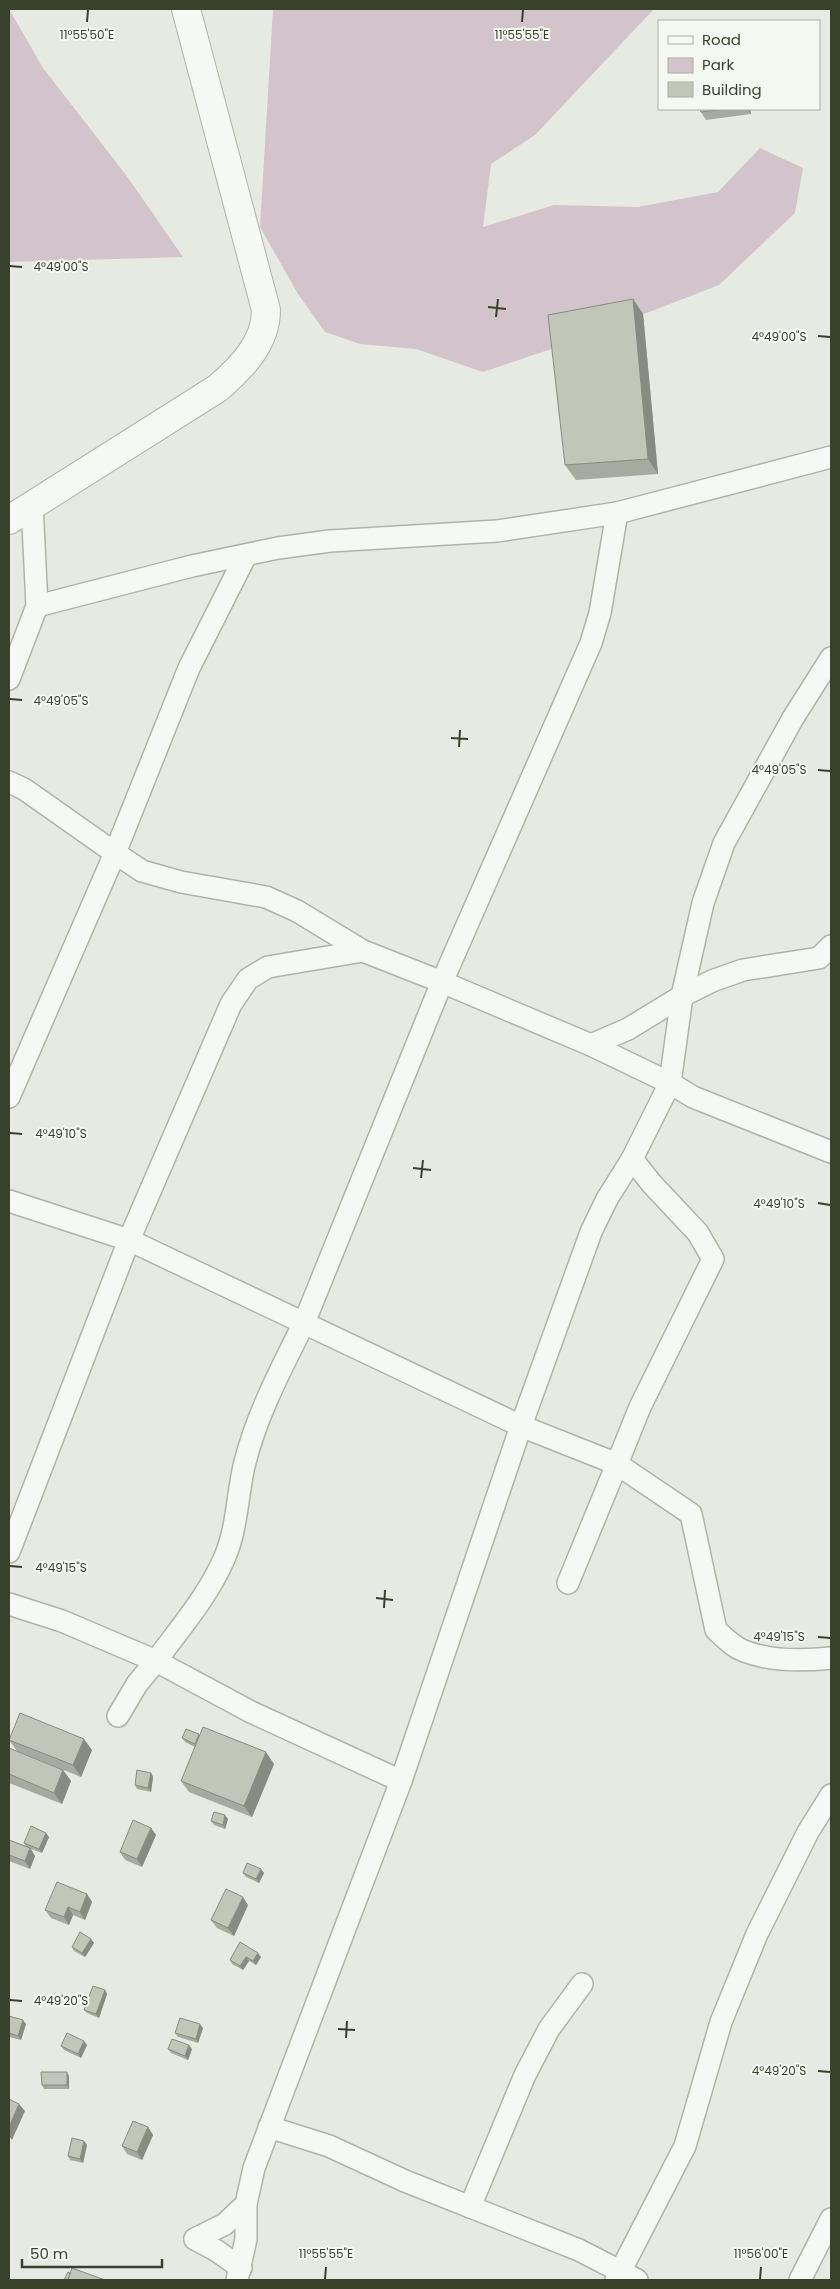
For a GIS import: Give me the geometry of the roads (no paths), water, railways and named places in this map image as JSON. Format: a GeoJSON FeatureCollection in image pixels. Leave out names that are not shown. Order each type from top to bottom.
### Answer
{"type":"FeatureCollection","features":[{"type":"Feature","properties":{"kind":"street"},"geometry":{"type":"LineString","coordinates":[[9,520],[218,388],[242,366],[255,348],[263,331],[266,310],[186,9]]}},
{"type":"Feature","properties":{"kind":"street"},"geometry":{"type":"LineString","coordinates":[[37,606],[87,592],[278,548],[330,541],[497,531],[617,513],[831,457]]}},
{"type":"Feature","properties":{"kind":"street"},"geometry":{"type":"LineString","coordinates":[[9,679],[37,606],[32,504]]}},
{"type":"Feature","properties":{"kind":"street"},"geometry":{"type":"LineString","coordinates":[[118,1716],[137,1684],[202,1598],[224,1559],[235,1522],[244,1468],[252,1439],[278,1376],[304,1323],[442,982],[591,643],[600,613],[617,513]]}},
{"type":"Feature","properties":{"kind":"street"},"geometry":{"type":"LineString","coordinates":[[9,1097],[115,853],[189,668],[246,554]]}},
{"type":"Feature","properties":{"kind":"street"},"geometry":{"type":"LineString","coordinates":[[239,2274],[246,2239],[246,2204],[254,2168],[401,1781],[521,1426],[591,1232],[607,1199],[632,1159],[670,1083],[682,996],[703,903],[724,843],[793,718],[831,658]]}},
{"type":"Feature","properties":{"kind":"street"},"geometry":{"type":"LineString","coordinates":[[9,782],[24,789],[142,871],[181,882],[266,897],[298,911],[363,950],[591,1045],[670,1083],[693,1097],[831,1152]]}},
{"type":"Feature","properties":{"kind":"street"},"geometry":{"type":"LineString","coordinates":[[591,1045],[628,1029],[682,996],[743,970],[820,958],[831,946]]}},
{"type":"Feature","properties":{"kind":"street"},"geometry":{"type":"LineString","coordinates":[[9,1552],[129,1240],[231,1004],[248,979],[268,967],[363,950]]}},
{"type":"Feature","properties":{"kind":"street"},"geometry":{"type":"LineString","coordinates":[[568,1583],[640,1407],[713,1259],[698,1233],[652,1184],[632,1159]]}},
{"type":"Feature","properties":{"kind":"street"},"geometry":{"type":"LineString","coordinates":[[9,1201],[129,1240],[521,1426],[617,1464],[691,1514],[716,1630],[728,1642],[745,1651],[772,1656],[809,1660],[831,1658]]}},
{"type":"Feature","properties":{"kind":"street"},"geometry":{"type":"LineString","coordinates":[[9,1604],[62,1621],[156,1660],[250,1712],[401,1781]]}},
{"type":"Feature","properties":{"kind":"street"},"geometry":{"type":"LineString","coordinates":[[269,2127],[329,2146],[405,2180],[579,2250],[625,2277],[685,2146],[721,2022],[757,1934],[808,1832],[831,1795]]}},
{"type":"Feature","properties":{"kind":"street"},"geometry":{"type":"LineString","coordinates":[[470,2207],[529,2067],[548,2029],[582,1984]]}},
{"type":"Feature","properties":{"kind":"street"},"geometry":{"type":"LineString","coordinates":[[239,2274],[218,2251],[195,2239],[225,2224],[246,2204]]}},
{"type":"Feature","properties":{"kind":"street"},"geometry":{"type":"LineString","coordinates":[[800,2280],[831,2219]]}}]}
